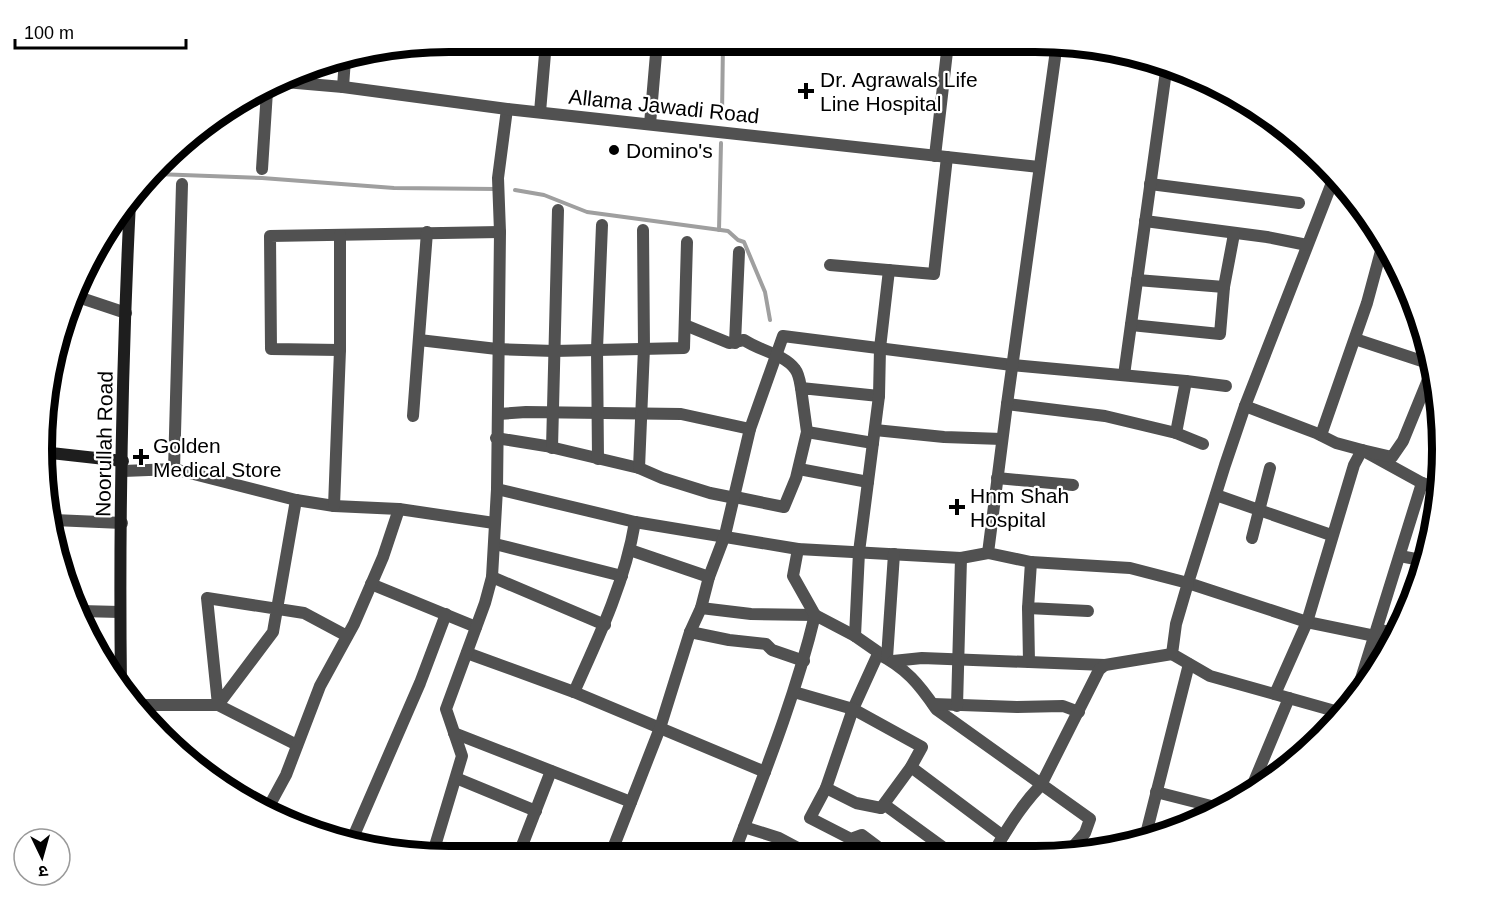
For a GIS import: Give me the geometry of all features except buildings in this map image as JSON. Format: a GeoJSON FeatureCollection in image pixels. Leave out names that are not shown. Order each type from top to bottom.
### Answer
{"type":"FeatureCollection","features":[{"type":"Feature","properties":{"kind":"main road","name":"Noorullah Road"},"geometry":{"type":"LineString","coordinates":[[121,672],[120,612],[130,215]]}},
{"type":"Feature","properties":{"kind":"main road"},"geometry":{"type":"LineString","coordinates":[[52,454],[123,466]]}},
{"type":"Feature","properties":{"kind":"street"},"geometry":{"type":"LineString","coordinates":[[540,112],[545,52]]}},
{"type":"Feature","properties":{"kind":"street"},"geometry":{"type":"LineString","coordinates":[[650,124],[656,52]]}},
{"type":"Feature","properties":{"kind":"street"},"geometry":{"type":"LineString","coordinates":[[830,265],[934,274],[948,52]]}},
{"type":"Feature","properties":{"kind":"street"},"geometry":{"type":"LineString","coordinates":[[988,553],[1006,404],[1056,53]]}},
{"type":"Feature","properties":{"kind":"street"},"geometry":{"type":"LineString","coordinates":[[344,87],[345,67]]}},
{"type":"Feature","properties":{"kind":"street"},"geometry":{"type":"LineString","coordinates":[[1124,375],[1165,75]]}},
{"type":"Feature","properties":{"kind":"street","name":"Allama Jawadi Road"},"geometry":{"type":"LineString","coordinates":[[298,83],[507,109],[1040,167]]}},
{"type":"Feature","properties":{"kind":"street"},"geometry":{"type":"LineString","coordinates":[[262,170],[267,97]]}},
{"type":"Feature","properties":{"kind":"street"},"geometry":{"type":"LineString","coordinates":[[435,846],[462,756],[446,709],[492,577],[497,489],[500,232],[498,178],[507,109]]}},
{"type":"Feature","properties":{"kind":"street"},"geometry":{"type":"LineString","coordinates":[[174,469],[182,184]]}},
{"type":"Feature","properties":{"kind":"street"},"geometry":{"type":"LineString","coordinates":[[1150,184],[1299,202]]}},
{"type":"Feature","properties":{"kind":"street"},"geometry":{"type":"LineString","coordinates":[[1172,654],[1176,624],[1245,406],[1331,185]]}},
{"type":"Feature","properties":{"kind":"street"},"geometry":{"type":"LineString","coordinates":[[552,448],[558,210]]}},
{"type":"Feature","properties":{"kind":"street"},"geometry":{"type":"LineString","coordinates":[[1145,221],[1267,237],[1307,245]]}},
{"type":"Feature","properties":{"kind":"street"},"geometry":{"type":"LineString","coordinates":[[598,459],[597,349],[602,225]]}},
{"type":"Feature","properties":{"kind":"street"},"geometry":{"type":"LineString","coordinates":[[639,468],[644,348],[643,230]]}},
{"type":"Feature","properties":{"kind":"street"},"geometry":{"type":"LineString","coordinates":[[413,416],[428,232]]}},
{"type":"Feature","properties":{"kind":"street"},"geometry":{"type":"LineString","coordinates":[[340,350],[271,349],[270,236],[500,232]]}},
{"type":"Feature","properties":{"kind":"street"},"geometry":{"type":"LineString","coordinates":[[1131,325],[1220,334],[1224,287],[1234,234]]}},
{"type":"Feature","properties":{"kind":"street"},"geometry":{"type":"LineString","coordinates":[[334,506],[340,350],[340,235]]}},
{"type":"Feature","properties":{"kind":"street"},"geometry":{"type":"LineString","coordinates":[[419,340],[497,349],[554,351],[684,348],[687,242]]}},
{"type":"Feature","properties":{"kind":"street"},"geometry":{"type":"LineString","coordinates":[[735,343],[739,252]]}},
{"type":"Feature","properties":{"kind":"street"},"geometry":{"type":"LineString","coordinates":[[1322,435],[1367,303],[1380,253]]}},
{"type":"Feature","properties":{"kind":"street"},"geometry":{"type":"LineString","coordinates":[[855,636],[859,552],[879,396],[880,348],[889,270]]}},
{"type":"Feature","properties":{"kind":"street"},"geometry":{"type":"LineString","coordinates":[[1137,280],[1224,287]]}},
{"type":"Feature","properties":{"kind":"street"},"geometry":{"type":"LineString","coordinates":[[83,299],[126,313]]}},
{"type":"Feature","properties":{"kind":"street"},"geometry":{"type":"LineString","coordinates":[[496,438],[639,468],[710,493],[784,507],[798,469],[807,432],[801,388],[795,369],[776,355],[756,348],[744,340],[729,342],[685,325]]}},
{"type":"Feature","properties":{"kind":"street"},"geometry":{"type":"LineString","coordinates":[[614,846],[660,728],[690,632],[701,608],[709,577],[725,536],[750,429],[783,336],[1012,364],[1226,386]]}},
{"type":"Feature","properties":{"kind":"street"},"geometry":{"type":"LineString","coordinates":[[1354,339],[1422,361]]}},
{"type":"Feature","properties":{"kind":"street"},"geometry":{"type":"LineString","coordinates":[[1176,433],[1186,381]]}},
{"type":"Feature","properties":{"kind":"street"},"geometry":{"type":"LineString","coordinates":[[1245,406],[1322,435],[1336,443],[1392,458],[1403,441],[1427,383]]}},
{"type":"Feature","properties":{"kind":"street"},"geometry":{"type":"LineString","coordinates":[[801,388],[879,396]]}},
{"type":"Feature","properties":{"kind":"street"},"geometry":{"type":"LineString","coordinates":[[1006,404],[1105,416],[1176,433],[1203,444]]}},
{"type":"Feature","properties":{"kind":"street"},"geometry":{"type":"LineString","coordinates":[[498,414],[526,412],[681,414],[750,429]]}},
{"type":"Feature","properties":{"kind":"street"},"geometry":{"type":"LineString","coordinates":[[807,432],[1002,439]]}},
{"type":"Feature","properties":{"kind":"street"},"geometry":{"type":"LineString","coordinates":[[1362,450],[1431,486]]}},
{"type":"Feature","properties":{"kind":"street"},"geometry":{"type":"LineString","coordinates":[[1275,694],[1307,622],[1331,535],[1354,465],[1362,450]]}},
{"type":"Feature","properties":{"kind":"street"},"geometry":{"type":"LineString","coordinates":[[123,466],[174,469],[296,500],[334,506],[399,509],[494,523]]}},
{"type":"Feature","properties":{"kind":"street"},"geometry":{"type":"LineString","coordinates":[[1252,538],[1270,468]]}},
{"type":"Feature","properties":{"kind":"street"},"geometry":{"type":"LineString","coordinates":[[798,469],[868,482]]}},
{"type":"Feature","properties":{"kind":"street"},"geometry":{"type":"LineString","coordinates":[[997,478],[1073,486]]}},
{"type":"Feature","properties":{"kind":"street"},"geometry":{"type":"LineString","coordinates":[[1362,675],[1422,483]]}},
{"type":"Feature","properties":{"kind":"street"},"geometry":{"type":"LineString","coordinates":[[497,489],[634,522],[798,549],[961,558],[988,553],[1031,562],[1130,568],[1307,622],[1387,633]]}},
{"type":"Feature","properties":{"kind":"street"},"geometry":{"type":"LineString","coordinates":[[1216,495],[1331,535]]}},
{"type":"Feature","properties":{"kind":"street"},"geometry":{"type":"LineString","coordinates":[[218,705],[273,632],[296,500]]}},
{"type":"Feature","properties":{"kind":"street"},"geometry":{"type":"LineString","coordinates":[[270,804],[286,775],[320,686],[347,636],[383,557],[399,509]]}},
{"type":"Feature","properties":{"kind":"street"},"geometry":{"type":"LineString","coordinates":[[59,520],[122,523]]}},
{"type":"Feature","properties":{"kind":"street"},"geometry":{"type":"LineString","coordinates":[[574,692],[605,625],[630,550],[634,522]]}},
{"type":"Feature","properties":{"kind":"street"},"geometry":{"type":"LineString","coordinates":[[495,544],[622,576]]}},
{"type":"Feature","properties":{"kind":"street"},"geometry":{"type":"LineString","coordinates":[[737,846],[794,692],[815,615],[793,576],[798,549]]}},
{"type":"Feature","properties":{"kind":"street"},"geometry":{"type":"LineString","coordinates":[[630,550],[709,577]]}},
{"type":"Feature","properties":{"kind":"street"},"geometry":{"type":"LineString","coordinates":[[877,846],[862,835],[851,839],[810,818],[826,788],[853,709],[886,658],[894,554]]}},
{"type":"Feature","properties":{"kind":"street"},"geometry":{"type":"LineString","coordinates":[[1400,556],[1417,559]]}},
{"type":"Feature","properties":{"kind":"street"},"geometry":{"type":"LineString","coordinates":[[957,706],[961,558]]}},
{"type":"Feature","properties":{"kind":"street"},"geometry":{"type":"LineString","coordinates":[[1029,662],[1028,608],[1031,562]]}},
{"type":"Feature","properties":{"kind":"street"},"geometry":{"type":"LineString","coordinates":[[492,577],[605,625]]}},
{"type":"Feature","properties":{"kind":"street"},"geometry":{"type":"LineString","coordinates":[[371,584],[476,627]]}},
{"type":"Feature","properties":{"kind":"street"},"geometry":{"type":"LineString","coordinates":[[218,705],[207,598],[304,613],[347,636]]}},
{"type":"Feature","properties":{"kind":"street"},"geometry":{"type":"LineString","coordinates":[[701,608],[751,614],[815,615],[855,636],[918,684],[936,709],[1090,819],[1085,833],[1075,844]]}},
{"type":"Feature","properties":{"kind":"street"},"geometry":{"type":"LineString","coordinates":[[1028,608],[1088,611]]}},
{"type":"Feature","properties":{"kind":"street"},"geometry":{"type":"LineString","coordinates":[[88,612],[120,612]]}},
{"type":"Feature","properties":{"kind":"street"},"geometry":{"type":"LineString","coordinates":[[354,835],[420,683],[446,614]]}},
{"type":"Feature","properties":{"kind":"street"},"geometry":{"type":"LineString","coordinates":[[690,632],[729,640],[766,644],[772,650],[804,661]]}},
{"type":"Feature","properties":{"kind":"street"},"geometry":{"type":"LineString","coordinates":[[467,653],[574,692],[765,772]]}},
{"type":"Feature","properties":{"kind":"street"},"geometry":{"type":"LineString","coordinates":[[886,658],[1105,665],[1172,654],[1210,676],[1334,711]]}},
{"type":"Feature","properties":{"kind":"street"},"geometry":{"type":"LineString","coordinates":[[1147,830],[1189,664]]}},
{"type":"Feature","properties":{"kind":"street"},"geometry":{"type":"LineString","coordinates":[[998,846],[1030,796],[1041,785],[1099,670],[1105,665]]}},
{"type":"Feature","properties":{"kind":"street"},"geometry":{"type":"LineString","coordinates":[[794,692],[853,709],[922,747],[911,767],[881,808]]}},
{"type":"Feature","properties":{"kind":"street"},"geometry":{"type":"LineString","coordinates":[[1254,781],[1289,698]]}},
{"type":"Feature","properties":{"kind":"street"},"geometry":{"type":"LineString","coordinates":[[933,704],[1063,706],[1079,712]]}},
{"type":"Feature","properties":{"kind":"street"},"geometry":{"type":"LineString","coordinates":[[146,705],[218,705],[297,745]]}},
{"type":"Feature","properties":{"kind":"street"},"geometry":{"type":"LineString","coordinates":[[454,733],[631,802]]}},
{"type":"Feature","properties":{"kind":"street"},"geometry":{"type":"LineString","coordinates":[[911,767],[1003,836]]}},
{"type":"Feature","properties":{"kind":"street"},"geometry":{"type":"LineString","coordinates":[[522,846],[551,771]]}},
{"type":"Feature","properties":{"kind":"street"},"geometry":{"type":"LineString","coordinates":[[456,778],[536,810]]}},
{"type":"Feature","properties":{"kind":"street"},"geometry":{"type":"LineString","coordinates":[[826,788],[856,803],[881,808],[885,805],[941,846]]}},
{"type":"Feature","properties":{"kind":"street"},"geometry":{"type":"LineString","coordinates":[[1156,792],[1211,806]]}},
{"type":"Feature","properties":{"kind":"street"},"geometry":{"type":"LineString","coordinates":[[744,827],[778,838],[794,846]]}},
{"type":"Feature","properties":{"kind":"waterway"},"geometry":{"type":"LineString","coordinates":[[722,115],[723,52]]}},
{"type":"Feature","properties":{"kind":"waterway"},"geometry":{"type":"LineString","coordinates":[[719,230],[721,143]]}},
{"type":"Feature","properties":{"kind":"waterway"},"geometry":{"type":"LineString","coordinates":[[164,174],[262,178],[394,188],[496,189]]}},
{"type":"Feature","properties":{"kind":"waterway"},"geometry":{"type":"LineString","coordinates":[[515,190],[544,195],[587,212],[728,231],[744,242],[765,292],[770,320]]}},
{"type":"Feature","properties":{"kind":"place","name":"Dr. Agrawals Life Line Hospital"},"geometry":{"type":"Point","coordinates":[806,91]}},
{"type":"Feature","properties":{"kind":"place","name":"Domino's"},"geometry":{"type":"Point","coordinates":[614,150]}},
{"type":"Feature","properties":{"kind":"place","name":"Golden Medical Store"},"geometry":{"type":"Point","coordinates":[141,457]}},
{"type":"Feature","properties":{"kind":"place","name":"Hnm Shah Hospital"},"geometry":{"type":"Point","coordinates":[957,507]}}]}
